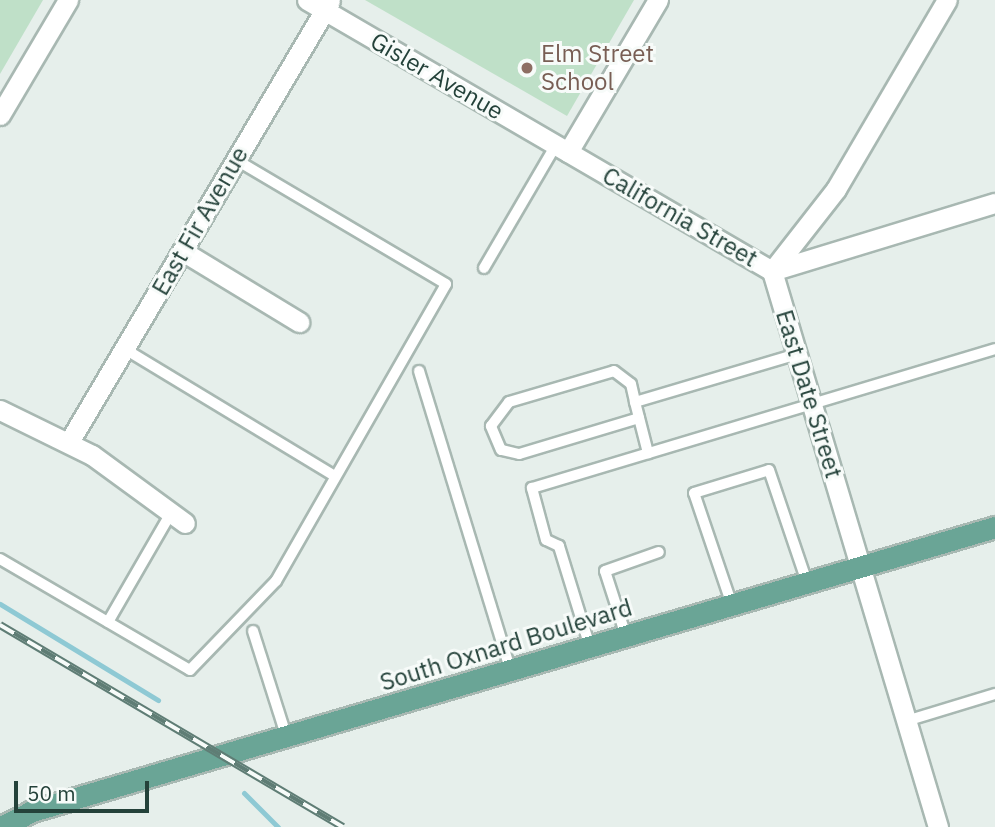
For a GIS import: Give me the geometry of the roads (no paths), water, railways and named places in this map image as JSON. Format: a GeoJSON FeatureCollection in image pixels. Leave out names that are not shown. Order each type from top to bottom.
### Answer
{"type":"FeatureCollection","features":[{"type":"Feature","properties":{"kind":"main road","name":"South Oxnard Boulevard"},"geometry":{"type":"LineString","coordinates":[[0,814],[32,811],[287,738],[995,527]]}},
{"type":"Feature","properties":{"kind":"main road","name":"South Oxnard Boulevard"},"geometry":{"type":"LineString","coordinates":[[1,827],[32,811]]}},
{"type":"Feature","properties":{"kind":"street"},"geometry":{"type":"LineString","coordinates":[[0,115],[68,0]]}},
{"type":"Feature","properties":{"kind":"street","name":"Gisler Avenue"},"geometry":{"type":"LineString","coordinates":[[307,0],[328,5],[562,149]]}},
{"type":"Feature","properties":{"kind":"street"},"geometry":{"type":"LineString","coordinates":[[562,149],[658,0]]}},
{"type":"Feature","properties":{"kind":"street"},"geometry":{"type":"LineString","coordinates":[[772,271],[836,189],[947,0]]}},
{"type":"Feature","properties":{"kind":"street","name":"East Fir Avenue"},"geometry":{"type":"LineString","coordinates":[[69,442],[328,5]]}},
{"type":"Feature","properties":{"kind":"street","name":"California Street"},"geometry":{"type":"LineString","coordinates":[[562,149],[772,271],[995,203]]}},
{"type":"Feature","properties":{"kind":"street"},"geometry":{"type":"LineString","coordinates":[[184,252],[299,322]]}},
{"type":"Feature","properties":{"kind":"street","name":"East Date Street"},"geometry":{"type":"LineString","coordinates":[[772,271],[937,827]]}},
{"type":"Feature","properties":{"kind":"street"},"geometry":{"type":"LineString","coordinates":[[0,410],[69,442],[178,517]]}},
{"type":"Feature","properties":{"kind":"lane"},"geometry":{"type":"LineString","coordinates":[[484,268],[562,149]]}},
{"type":"Feature","properties":{"kind":"lane"},"geometry":{"type":"LineString","coordinates":[[0,559],[190,670],[276,581],[446,284],[236,160]]}},
{"type":"Feature","properties":{"kind":"lane"},"geometry":{"type":"LineString","coordinates":[[125,349],[335,476]]}},
{"type":"Feature","properties":{"kind":"lane"},"geometry":{"type":"LineString","coordinates":[[590,648],[559,546],[545,540],[532,488],[995,349]]}},
{"type":"Feature","properties":{"kind":"lane"},"geometry":{"type":"LineString","coordinates":[[635,402],[797,354]]}},
{"type":"Feature","properties":{"kind":"lane"},"geometry":{"type":"LineString","coordinates":[[419,371],[511,671]]}},
{"type":"Feature","properties":{"kind":"lane"},"geometry":{"type":"LineString","coordinates":[[639,418],[519,454],[502,450],[491,426],[509,402],[614,371],[626,377],[635,402],[648,453]]}},
{"type":"Feature","properties":{"kind":"lane"},"geometry":{"type":"LineString","coordinates":[[732,606],[694,493],[769,470],[807,583]]}},
{"type":"Feature","properties":{"kind":"lane"},"geometry":{"type":"LineString","coordinates":[[108,622],[178,517]]}},
{"type":"Feature","properties":{"kind":"lane"},"geometry":{"type":"LineString","coordinates":[[626,637],[605,571],[660,552]]}},
{"type":"Feature","properties":{"kind":"lane"},"geometry":{"type":"LineString","coordinates":[[253,631],[287,738]]}},
{"type":"Feature","properties":{"kind":"lane"},"geometry":{"type":"LineString","coordinates":[[906,721],[995,694]]}},
{"type":"Feature","properties":{"kind":"waterway"},"geometry":{"type":"LineString","coordinates":[[0,604],[158,700]]}},
{"type":"Feature","properties":{"kind":"waterway"},"geometry":{"type":"LineString","coordinates":[[244,793],[278,827]]}},
{"type":"Feature","properties":{"kind":"railway"},"geometry":{"type":"LineString","coordinates":[[0,625],[343,827]]}},
{"type":"Feature","properties":{"kind":"place","name":"Elm Street School"},"geometry":{"type":"Point","coordinates":[527,68]}}]}
